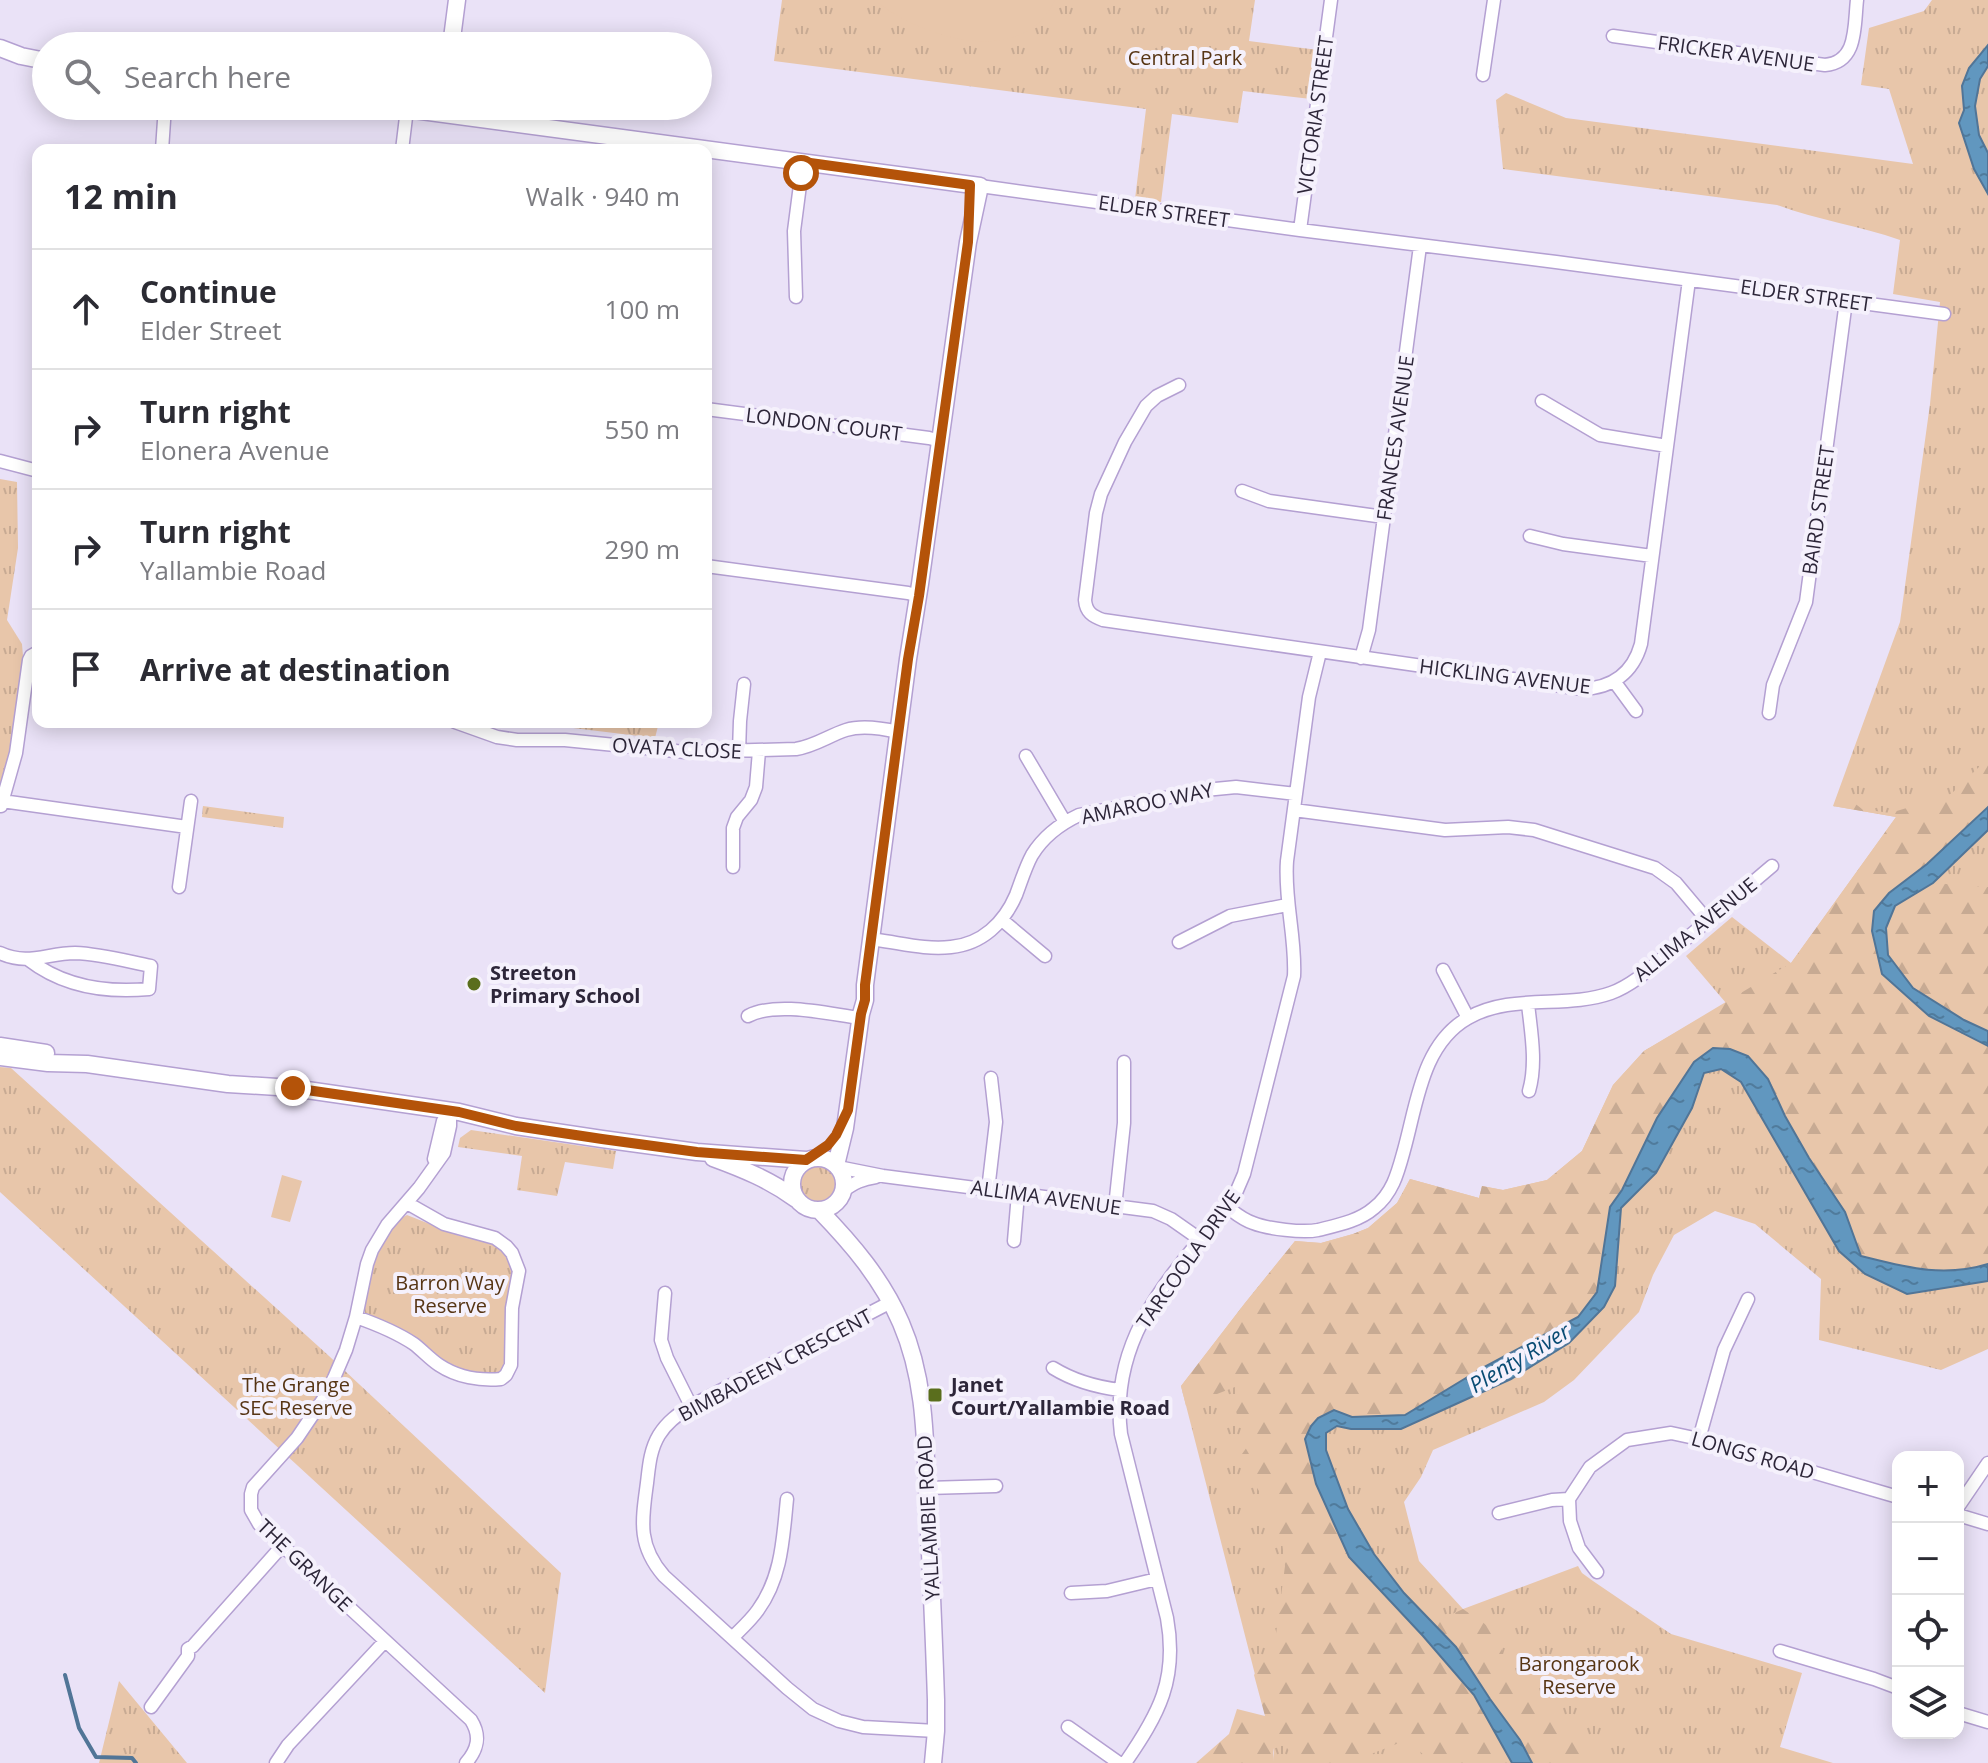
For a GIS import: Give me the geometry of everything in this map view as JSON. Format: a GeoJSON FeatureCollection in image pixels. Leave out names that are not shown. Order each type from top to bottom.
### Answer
{"type":"FeatureCollection","features":[{"type":"Feature","properties":{"kind":"street"},"geometry":{"type":"LineString","coordinates":[[453,32],[457,0]]}},
{"type":"Feature","properties":{"kind":"street","name":"VICTORIA STREET"},"geometry":{"type":"LineString","coordinates":[[1300,230],[1331,0]]}},
{"type":"Feature","properties":{"kind":"street"},"geometry":{"type":"LineString","coordinates":[[1483,75],[1494,0]]}},
{"type":"Feature","properties":{"kind":"street","name":"FRICKER AVENUE"},"geometry":{"type":"LineString","coordinates":[[1613,36],[1833,64],[1845,57],[1851,45],[1857,0]]}},
{"type":"Feature","properties":{"kind":"street"},"geometry":{"type":"LineString","coordinates":[[0,48],[32,58]]}},
{"type":"Feature","properties":{"kind":"street"},"geometry":{"type":"LineString","coordinates":[[162,144],[164,120]]}},
{"type":"Feature","properties":{"kind":"street"},"geometry":{"type":"LineString","coordinates":[[403,144],[406,120]]}},
{"type":"Feature","properties":{"kind":"street","name":"ELDER STREET"},"geometry":{"type":"LineString","coordinates":[[513,120],[679,144]]}},
{"type":"Feature","properties":{"kind":"street","name":"ELDER STREET"},"geometry":{"type":"LineString","coordinates":[[712,149],[1944,314]]}},
{"type":"Feature","properties":{"kind":"street"},"geometry":{"type":"LineString","coordinates":[[796,297],[794,231],[803,162]]}},
{"type":"Feature","properties":{"kind":"street"},"geometry":{"type":"LineString","coordinates":[[837,1166],[865,1000],[898,732],[975,185]]}},
{"type":"Feature","properties":{"kind":"street","name":"FRANCES AVENUE"},"geometry":{"type":"LineString","coordinates":[[1365,658],[1420,246]]}},
{"type":"Feature","properties":{"kind":"street","name":"HICKLING AVENUE"},"geometry":{"type":"LineString","coordinates":[[1179,385],[1157,396],[1146,406],[1101,494],[1085,592],[1089,612],[1103,620],[1594,689],[1614,681],[1632,667],[1641,644],[1689,280]]}},
{"type":"Feature","properties":{"kind":"street","name":"BAIRD STREET"},"geometry":{"type":"LineString","coordinates":[[1769,713],[1773,685],[1806,602],[1846,301]]}},
{"type":"Feature","properties":{"kind":"street"},"geometry":{"type":"LineString","coordinates":[[1542,401],[1600,435],[1667,446]]}},
{"type":"Feature","properties":{"kind":"street","name":"LONDON COURT"},"geometry":{"type":"LineString","coordinates":[[712,410],[941,441]]}},
{"type":"Feature","properties":{"kind":"street"},"geometry":{"type":"LineString","coordinates":[[0,461],[32,469]]}},
{"type":"Feature","properties":{"kind":"street"},"geometry":{"type":"LineString","coordinates":[[0,469],[32,471]]}},
{"type":"Feature","properties":{"kind":"street"},"geometry":{"type":"LineString","coordinates":[[1242,491],[1269,501],[1384,517]]}},
{"type":"Feature","properties":{"kind":"street"},"geometry":{"type":"LineString","coordinates":[[1530,536],[1563,544],[1652,556]]}},
{"type":"Feature","properties":{"kind":"street"},"geometry":{"type":"LineString","coordinates":[[712,567],[919,596]]}},
{"type":"Feature","properties":{"kind":"street","name":"TARCOOLA DRIVE"},"geometry":{"type":"LineString","coordinates":[[1122,1763],[1151,1724],[1167,1682],[1170,1657],[1169,1631],[1121,1434],[1120,1390],[1129,1348],[1144,1317],[1227,1207],[1244,1174],[1291,990],[1295,962],[1287,905],[1287,861],[1315,651]]}},
{"type":"Feature","properties":{"kind":"street"},"geometry":{"type":"LineString","coordinates":[[32,657],[29,660],[16,753],[1,805],[187,827]]}},
{"type":"Feature","properties":{"kind":"street"},"geometry":{"type":"LineString","coordinates":[[1614,681],[1636,711]]}},
{"type":"Feature","properties":{"kind":"street"},"geometry":{"type":"LineString","coordinates":[[739,752],[744,684]]}},
{"type":"Feature","properties":{"kind":"street","name":"OVATA CLOSE"},"geometry":{"type":"LineString","coordinates":[[472,728],[517,740],[565,740],[685,752],[796,749],[809,747],[858,727],[898,732]]}},
{"type":"Feature","properties":{"kind":"street"},"geometry":{"type":"LineString","coordinates":[[733,867],[733,828],[756,787],[759,751]]}},
{"type":"Feature","properties":{"kind":"street"},"geometry":{"type":"LineString","coordinates":[[1026,756],[1065,822]]}},
{"type":"Feature","properties":{"kind":"street","name":"AMAROO WAY"},"geometry":{"type":"LineString","coordinates":[[871,941],[954,947],[976,940],[1002,920],[1033,855],[1052,832],[1065,822],[1097,810],[1236,787],[1296,794]]}},
{"type":"Feature","properties":{"kind":"street"},"geometry":{"type":"LineString","coordinates":[[179,887],[191,801]]}},
{"type":"Feature","properties":{"kind":"street"},"geometry":{"type":"LineString","coordinates":[[1294,810],[1445,830],[1508,827],[1534,830],[1655,868],[1676,883],[1708,921]]}},
{"type":"Feature","properties":{"kind":"street","name":"ALLIMA AVENUE"},"geometry":{"type":"LineString","coordinates":[[1227,1207],[1253,1224],[1302,1231],[1354,1220],[1376,1207],[1391,1190],[1397,1177],[1429,1062],[1443,1039],[1468,1018],[1486,1010],[1596,997],[1622,988],[1646,972],[1772,866]]}},
{"type":"Feature","properties":{"kind":"street"},"geometry":{"type":"LineString","coordinates":[[1179,942],[1230,916],[1287,905]]}},
{"type":"Feature","properties":{"kind":"street"},"geometry":{"type":"LineString","coordinates":[[1002,920],[1045,956]]}},
{"type":"Feature","properties":{"kind":"street"},"geometry":{"type":"LineString","coordinates":[[0,953],[29,960],[53,976],[83,986],[115,991],[149,989],[151,966],[78,953],[29,960]]}},
{"type":"Feature","properties":{"kind":"street"},"geometry":{"type":"LineString","coordinates":[[1443,970],[1468,1018]]}},
{"type":"Feature","properties":{"kind":"street"},"geometry":{"type":"LineString","coordinates":[[1528,1004],[1533,1059],[1529,1091]]}},
{"type":"Feature","properties":{"kind":"street"},"geometry":{"type":"LineString","coordinates":[[748,1016],[774,1008],[860,1016]]}},
{"type":"Feature","properties":{"kind":"street"},"geometry":{"type":"LineString","coordinates":[[0,1046],[87,1064]]}},
{"type":"Feature","properties":{"kind":"street"},"geometry":{"type":"LineString","coordinates":[[0,1057],[87,1064],[228,1084],[293,1088],[448,1118],[697,1152],[825,1158],[837,1166],[844,1183],[840,1197],[825,1209],[810,1209],[778,1186],[697,1152]]}},
{"type":"Feature","properties":{"kind":"street"},"geometry":{"type":"LineString","coordinates":[[1115,1207],[1123,1133],[1124,1062]]}},
{"type":"Feature","properties":{"kind":"street"},"geometry":{"type":"LineString","coordinates":[[988,1190],[996,1122],[991,1078]]}},
{"type":"Feature","properties":{"kind":"street"},"geometry":{"type":"LineString","coordinates":[[797,1200],[791,1186],[799,1165],[828,1145],[848,1110]]}},
{"type":"Feature","properties":{"kind":"street","name":"THE GRANGE"},"geometry":{"type":"LineString","coordinates":[[448,1118],[448,1141],[444,1153],[387,1225],[372,1250],[346,1350],[324,1398],[297,1438],[259,1480],[251,1494],[251,1510],[282,1546],[471,1720],[477,1731],[477,1746],[466,1763]]}},
{"type":"Feature","properties":{"kind":"street","name":"ALLIMA AVENUE"},"geometry":{"type":"LineString","coordinates":[[837,1166],[883,1176],[1159,1213],[1201,1240]]}},
{"type":"Feature","properties":{"kind":"street","name":"ALLIMA AVENUE"},"geometry":{"type":"LineString","coordinates":[[840,1197],[864,1178],[883,1176]]}},
{"type":"Feature","properties":{"kind":"street"},"geometry":{"type":"LineString","coordinates":[[1014,1241],[1018,1194]]}},
{"type":"Feature","properties":{"kind":"street","name":"YALLAMBIE ROAD"},"geometry":{"type":"LineString","coordinates":[[840,1197],[851,1242]]}},
{"type":"Feature","properties":{"kind":"street"},"geometry":{"type":"LineString","coordinates":[[356,1317],[400,1336],[439,1365],[463,1376],[501,1379],[510,1370],[512,1308],[519,1271],[512,1253],[495,1238],[444,1224],[407,1203]]}},
{"type":"Feature","properties":{"kind":"street","name":"YALLAMBIE ROAD"},"geometry":{"type":"LineString","coordinates":[[819,1210],[851,1242],[891,1302],[910,1347],[920,1387],[936,1731],[933,1763]]}},
{"type":"Feature","properties":{"kind":"street"},"geometry":{"type":"LineString","coordinates":[[665,1293],[661,1340],[691,1406]]}},
{"type":"Feature","properties":{"kind":"street"},"geometry":{"type":"LineString","coordinates":[[1699,1439],[1724,1350],[1748,1299]]}},
{"type":"Feature","properties":{"kind":"street","name":"BIMBADEEN CRESCENT"},"geometry":{"type":"LineString","coordinates":[[891,1302],[691,1406],[668,1422],[653,1446],[642,1528],[646,1547],[655,1565],[803,1701],[825,1715],[863,1727],[936,1731]]}},
{"type":"Feature","properties":{"kind":"street"},"geometry":{"type":"LineString","coordinates":[[1053,1368],[1078,1380],[1120,1390]]}},
{"type":"Feature","properties":{"kind":"street","name":"LONGS ROAD"},"geometry":{"type":"LineString","coordinates":[[1569,1499],[1590,1467],[1627,1440],[1671,1433],[1892,1495]]}},
{"type":"Feature","properties":{"kind":"street"},"geometry":{"type":"LineString","coordinates":[[1964,1498],[1988,1463]]}},
{"type":"Feature","properties":{"kind":"street"},"geometry":{"type":"LineString","coordinates":[[927,1488],[996,1486]]}},
{"type":"Feature","properties":{"kind":"street"},"geometry":{"type":"LineString","coordinates":[[732,1638],[760,1608],[774,1581],[787,1499]]}},
{"type":"Feature","properties":{"kind":"street"},"geometry":{"type":"LineString","coordinates":[[1499,1513],[1569,1499],[1570,1521],[1579,1548],[1597,1572]]}},
{"type":"Feature","properties":{"kind":"street"},"geometry":{"type":"LineString","coordinates":[[1964,1517],[1988,1524]]}},
{"type":"Feature","properties":{"kind":"street"},"geometry":{"type":"LineString","coordinates":[[151,1707],[188,1656],[188,1649],[282,1546]]}},
{"type":"Feature","properties":{"kind":"street"},"geometry":{"type":"LineString","coordinates":[[1071,1593],[1107,1591],[1157,1579]]}},
{"type":"Feature","properties":{"kind":"street"},"geometry":{"type":"LineString","coordinates":[[276,1763],[288,1745],[385,1641]]}},
{"type":"Feature","properties":{"kind":"street"},"geometry":{"type":"LineString","coordinates":[[1784,1657],[1892,1686]]}},
{"type":"Feature","properties":{"kind":"street"},"geometry":{"type":"LineString","coordinates":[[1964,1715],[1988,1722]]}},
{"type":"Feature","properties":{"kind":"street"},"geometry":{"type":"LineString","coordinates":[[1068,1727],[1122,1763]]}},
{"type":"Feature","properties":{"kind":"green space","name":"Central Park"},"geometry":{"type":"Polygon","coordinates":[[[782,0],[1255,0],[1249,41],[1318,50],[1311,99],[1243,91],[1238,123],[1172,114],[1161,202],[1135,199],[1146,109],[774,61],[782,0]]]}},
{"type":"Feature","properties":{"kind":"green space"},"geometry":{"type":"Polygon","coordinates":[[[875,0],[1055,0],[1040,22],[1020,35],[996,41],[943,35],[894,14],[875,0]]]}},
{"type":"Feature","properties":{"kind":"green space","name":"Barongarook Reserve"},"geometry":{"type":"Polygon","coordinates":[[[1932,0],[1988,0],[1988,1349],[1941,1370],[1819,1340],[1821,1279],[1755,1224],[1715,1211],[1674,1235],[1653,1275],[1639,1312],[1574,1380],[1544,1402],[1433,1450],[1421,1477],[1404,1502],[1419,1561],[1463,1609],[1578,1566],[1582,1573],[1671,1634],[1802,1673],[1780,1747],[1833,1763],[1532,1763],[1520,1740],[1456,1647],[1419,1630],[1512,1763],[1273,1763],[1270,1733],[1181,1386],[1295,1241],[1321,1243],[1368,1228],[1397,1203],[1410,1179],[1479,1198],[1482,1186],[1503,1190],[1547,1180],[1582,1151],[1613,1085],[1644,1051],[1726,1003],[1686,956],[1732,917],[1791,963],[1896,817],[1833,806],[1900,622],[1930,404],[1940,302],[1893,294],[1900,240],[1885,235],[1777,205],[1503,169],[1496,100],[1506,93],[1566,118],[1913,164],[1889,89],[1861,85],[1869,28],[1924,11],[1932,0]]]}},
{"type":"Feature","properties":{"kind":"green space"},"geometry":{"type":"Polygon","coordinates":[[[0,479],[17,482],[18,548],[7,620],[22,644],[23,656],[9,761],[0,791],[0,479]]]}},
{"type":"Feature","properties":{"kind":"green space"},"geometry":{"type":"Polygon","coordinates":[[[573,728],[658,728],[655,738],[573,728]]]}},
{"type":"Feature","properties":{"kind":"green space"},"geometry":{"type":"Polygon","coordinates":[[[1988,752],[1988,807],[1927,864],[1889,893],[1872,931],[1883,974],[1929,1016],[1988,1046],[1988,1264],[1939,1271],[1861,1256],[1845,1212],[1809,1158],[1768,1079],[1713,1048],[1694,1062],[1657,1118],[1622,1190],[1610,1207],[1597,1292],[1578,1317],[1484,1367],[1405,1415],[1352,1417],[1334,1410],[1316,1421],[1305,1439],[1349,1557],[1474,1695],[1512,1763],[1433,1763],[1409,1742],[1344,1762],[1307,1763],[1294,1758],[1285,1745],[1279,1745],[1273,1748],[1274,1763],[1196,1763],[1229,1734],[1237,1709],[1265,1716],[1254,1675],[1275,1642],[1285,1566],[1282,1542],[1272,1512],[1240,1466],[1247,1447],[1235,1408],[1235,1387],[1186,1406],[1181,1386],[1245,1303],[1295,1241],[1321,1243],[1368,1228],[1397,1203],[1410,1179],[1479,1198],[1482,1186],[1503,1190],[1547,1180],[1582,1151],[1613,1085],[1644,1051],[1791,963],[1896,817],[1833,806],[1853,802],[1862,809],[1890,813],[1950,795],[1979,767],[1988,752]]]}},
{"type":"Feature","properties":{"kind":"green space"},"geometry":{"type":"Polygon","coordinates":[[[203,806],[284,817],[283,828],[202,817],[203,806]]]}},
{"type":"Feature","properties":{"kind":"green space"},"geometry":{"type":"Polygon","coordinates":[[[1933,883],[1988,887],[1988,1031],[1913,988],[1888,955],[1886,928],[1895,906],[1933,883]]]}},
{"type":"Feature","properties":{"kind":"green space","name":"The Grange SEC Reserve"},"geometry":{"type":"Polygon","coordinates":[[[0,1067],[11,1068],[329,1356],[561,1573],[545,1693],[0,1192],[0,1067]]]}},
{"type":"Feature","properties":{"kind":"green space"},"geometry":{"type":"Polygon","coordinates":[[[471,1130],[616,1151],[613,1169],[565,1162],[557,1196],[517,1190],[522,1156],[458,1147],[460,1138],[471,1130]]]}},
{"type":"Feature","properties":{"kind":"green space"},"geometry":{"type":"Polygon","coordinates":[[[817,1164],[831,1169],[836,1183],[831,1197],[817,1202],[803,1197],[798,1183],[803,1169],[817,1164]]]}},
{"type":"Feature","properties":{"kind":"green space"},"geometry":{"type":"Polygon","coordinates":[[[282,1175],[302,1181],[290,1222],[271,1217],[282,1175]]]}},
{"type":"Feature","properties":{"kind":"green space","name":"Barron Way Reserve"},"geometry":{"type":"Polygon","coordinates":[[[407,1215],[460,1236],[492,1243],[508,1257],[513,1270],[505,1369],[480,1375],[466,1372],[425,1351],[365,1313],[370,1273],[381,1244],[388,1232],[407,1215]]]}},
{"type":"Feature","properties":{"kind":"green space"},"geometry":{"type":"Polygon","coordinates":[[[1463,1609],[1487,1626],[1497,1638],[1508,1675],[1516,1689],[1568,1724],[1589,1763],[1532,1763],[1520,1740],[1456,1647],[1433,1623],[1463,1609]]]}},
{"type":"Feature","properties":{"kind":"green space"},"geometry":{"type":"Polygon","coordinates":[[[119,1681],[187,1763],[99,1763],[119,1681]]]}},
{"type":"Feature","properties":{"kind":"water"},"geometry":{"type":"Polygon","coordinates":[[[1988,45],[1988,66],[1980,79],[1975,106],[1979,135],[1988,153],[1988,194],[1974,169],[1959,123],[1964,110],[1962,86],[1969,68],[1988,45]]]}},
{"type":"Feature","properties":{"kind":"water"},"geometry":{"type":"Polygon","coordinates":[[[1988,807],[1988,830],[1933,883],[1895,906],[1886,928],[1888,955],[1913,988],[1988,1031],[1988,1046],[1929,1016],[1882,974],[1872,931],[1874,911],[1889,893],[1927,864],[1988,807]]]}},
{"type":"Feature","properties":{"kind":"water","name":"Plenty River"},"geometry":{"type":"Polygon","coordinates":[[[1713,1048],[1730,1049],[1748,1056],[1768,1079],[1809,1158],[1845,1212],[1861,1256],[1940,1271],[1988,1264],[1988,1281],[1907,1294],[1865,1274],[1839,1251],[1741,1082],[1721,1069],[1704,1073],[1692,1108],[1656,1173],[1621,1208],[1615,1286],[1604,1307],[1569,1343],[1511,1379],[1401,1429],[1337,1426],[1326,1433],[1326,1450],[1348,1509],[1374,1554],[1404,1593],[1456,1647],[1520,1740],[1532,1763],[1512,1763],[1474,1695],[1349,1557],[1316,1484],[1305,1439],[1318,1418],[1334,1410],[1352,1417],[1405,1415],[1484,1367],[1578,1317],[1597,1292],[1610,1207],[1622,1190],[1657,1118],[1694,1062],[1713,1048]]]}},
{"type":"Feature","properties":{"kind":"waterway"},"geometry":{"type":"LineString","coordinates":[[65,1675],[79,1728],[96,1757],[132,1758],[136,1763]]}},
{"type":"Feature","properties":{"kind":"place","name":"Streeton Primary School"},"geometry":{"type":"Point","coordinates":[474,984]}},
{"type":"Feature","properties":{"kind":"place","name":"Janet Court/Yallambie Road"},"geometry":{"type":"Point","coordinates":[935,1395]}},
{"type":"Feature","properties":{"kind":"route"},"geometry":{"type":"LineString","coordinates":[[293,1088],[459,1112],[516,1126],[697,1152],[806,1160],[828,1145],[836,1135],[848,1110],[865,1000],[908,659],[968,242],[970,185],[803,162],[801,173]]}}]}
